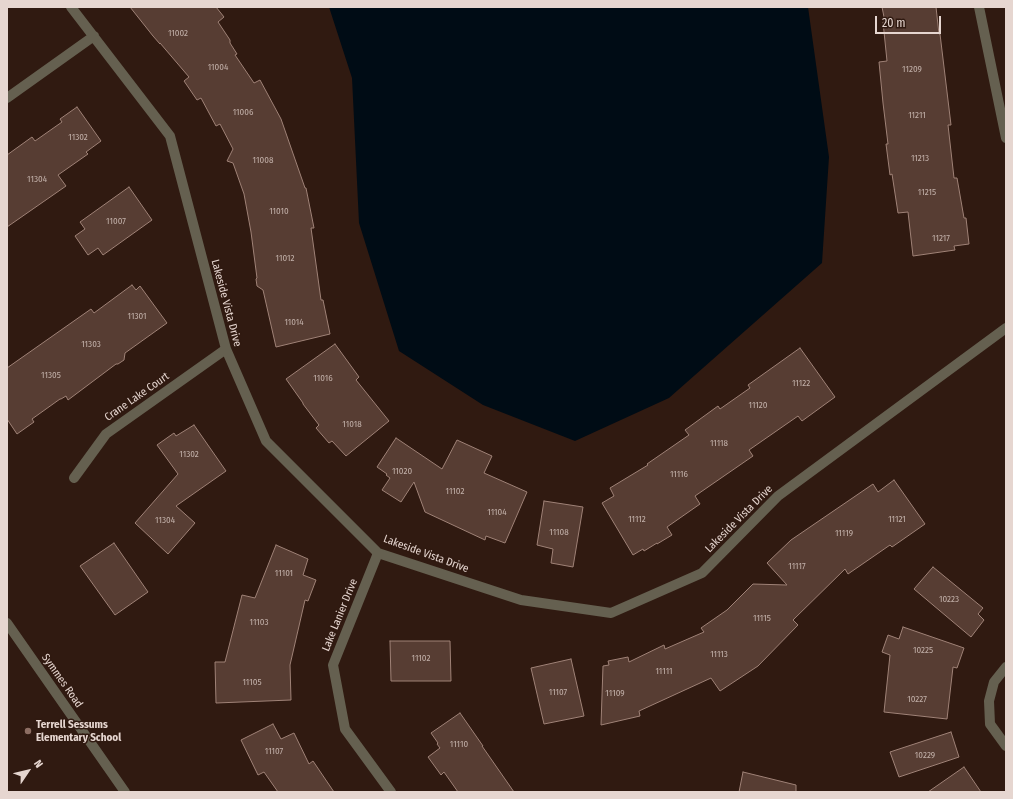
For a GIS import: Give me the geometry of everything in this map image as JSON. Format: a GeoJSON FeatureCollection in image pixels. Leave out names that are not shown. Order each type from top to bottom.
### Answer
{"type":"FeatureCollection","features":[{"type":"Feature","properties":{"kind":"street","name":"Lakeside Vista Drive"},"geometry":{"type":"LineString","coordinates":[[71,7],[170,136],[226,349],[266,441],[378,553],[521,600],[611,613],[702,573],[778,496],[1006,328]]}},
{"type":"Feature","properties":{"kind":"street"},"geometry":{"type":"LineString","coordinates":[[979,7],[1006,138]]}},
{"type":"Feature","properties":{"kind":"street"},"geometry":{"type":"LineString","coordinates":[[7,98],[94,36]]}},
{"type":"Feature","properties":{"kind":"street","name":"Crane Lake Court"},"geometry":{"type":"LineString","coordinates":[[74,478],[106,434],[226,349]]}},
{"type":"Feature","properties":{"kind":"street","name":"Lake Lanier Drive"},"geometry":{"type":"LineString","coordinates":[[378,553],[333,665],[345,729],[391,792]]}},
{"type":"Feature","properties":{"kind":"street","name":"Symmes Road"},"geometry":{"type":"LineString","coordinates":[[7,622],[125,792]]}},
{"type":"Feature","properties":{"kind":"street"},"geometry":{"type":"LineString","coordinates":[[1006,666],[994,682],[989,701],[990,724],[1006,746]]}},
{"type":"Feature","properties":{"kind":"shaded area"},"geometry":{"type":"Polygon","coordinates":[[[329,7],[808,7],[829,157],[822,263],[669,398],[575,441],[483,405],[399,351],[359,223],[352,78],[329,7]]]}},
{"type":"Feature","properties":{"kind":"building"},"geometry":{"type":"Polygon","coordinates":[[[130,7],[216,7],[224,17],[218,22],[230,40],[230,43],[237,54],[235,55],[254,83],[260,80],[281,119],[306,188],[314,228],[311,228],[321,300],[323,300],[330,334],[276,347],[263,290],[257,286],[251,232],[244,194],[233,163],[227,161],[233,149],[220,124],[216,126],[201,98],[197,100],[184,81],[189,77],[130,7]]]}},
{"type":"Feature","properties":{"kind":"building"},"geometry":{"type":"Polygon","coordinates":[[[882,7],[936,7],[951,125],[948,125],[954,178],[957,178],[964,218],[966,218],[969,244],[954,246],[955,250],[913,256],[908,212],[898,213],[892,174],[890,175],[886,144],[888,144],[879,62],[887,61],[883,22],[885,22],[882,7]]]}},
{"type":"Feature","properties":{"kind":"building"},"geometry":{"type":"Polygon","coordinates":[[[77,107],[101,141],[86,152],[88,154],[58,175],[66,186],[7,227],[7,155],[32,137],[35,141],[62,122],[60,119],[77,107]]]}},
{"type":"Feature","properties":{"kind":"building"},"geometry":{"type":"Polygon","coordinates":[[[129,187],[152,220],[103,255],[98,248],[88,255],[75,236],[85,229],[80,222],[129,187]]]}},
{"type":"Feature","properties":{"kind":"building"},"geometry":{"type":"Polygon","coordinates":[[[132,285],[136,290],[140,286],[167,323],[125,353],[124,360],[116,364],[68,400],[66,396],[60,399],[32,419],[34,422],[17,434],[7,419],[7,368],[91,309],[94,313],[132,285]]]}},
{"type":"Feature","properties":{"kind":"building"},"geometry":{"type":"Polygon","coordinates":[[[335,344],[359,377],[356,380],[389,421],[346,456],[332,441],[329,443],[316,428],[319,425],[286,379],[335,344]]]}},
{"type":"Feature","properties":{"kind":"building"},"geometry":{"type":"Polygon","coordinates":[[[800,348],[835,397],[802,421],[798,416],[749,450],[753,456],[695,496],[700,504],[667,527],[672,535],[644,551],[643,549],[633,555],[602,503],[614,496],[610,488],[648,465],[647,464],[689,435],[685,430],[718,406],[720,409],[750,388],[748,385],[800,348]]]}},
{"type":"Feature","properties":{"kind":"building"},"geometry":{"type":"Polygon","coordinates":[[[194,425],[226,471],[176,506],[195,523],[168,554],[135,523],[178,474],[157,445],[174,433],[176,436],[194,425]]]}},
{"type":"Feature","properties":{"kind":"building"},"geometry":{"type":"Polygon","coordinates":[[[396,438],[442,469],[457,440],[492,456],[484,473],[527,492],[505,543],[486,536],[485,540],[425,512],[414,482],[401,502],[382,490],[390,478],[377,467],[396,438]]]}},
{"type":"Feature","properties":{"kind":"building"},"geometry":{"type":"Polygon","coordinates":[[[894,480],[925,524],[892,547],[890,545],[848,574],[845,569],[793,620],[798,625],[758,666],[720,691],[711,678],[639,711],[640,716],[601,725],[603,666],[609,665],[608,661],[628,657],[629,662],[664,645],[665,649],[704,632],[701,628],[727,610],[753,584],[787,585],[767,563],[791,540],[873,484],[878,492],[894,480]]]}},
{"type":"Feature","properties":{"kind":"building"},"geometry":{"type":"Polygon","coordinates":[[[544,501],[583,507],[573,567],[551,563],[553,549],[537,545],[544,501]]]}},
{"type":"Feature","properties":{"kind":"building"},"geometry":{"type":"Polygon","coordinates":[[[114,543],[148,592],[115,615],[80,566],[114,543]]]}},
{"type":"Feature","properties":{"kind":"building"},"geometry":{"type":"Polygon","coordinates":[[[276,545],[308,559],[303,575],[316,580],[308,601],[305,600],[290,665],[291,700],[216,703],[215,662],[225,662],[242,595],[255,598],[276,545]]]}},
{"type":"Feature","properties":{"kind":"building"},"geometry":{"type":"Polygon","coordinates":[[[933,567],[983,608],[978,614],[984,620],[971,637],[914,589],[933,567]]]}},
{"type":"Feature","properties":{"kind":"building"},"geometry":{"type":"Polygon","coordinates":[[[903,627],[964,648],[957,668],[953,667],[947,719],[884,712],[890,655],[882,652],[888,635],[899,639],[903,627]]]}},
{"type":"Feature","properties":{"kind":"building"},"geometry":{"type":"Polygon","coordinates":[[[390,641],[450,641],[451,681],[391,681],[390,641]]]}},
{"type":"Feature","properties":{"kind":"building"},"geometry":{"type":"Polygon","coordinates":[[[571,659],[584,716],[544,724],[531,668],[571,659]]]}},
{"type":"Feature","properties":{"kind":"building"},"geometry":{"type":"Polygon","coordinates":[[[460,713],[514,792],[458,792],[444,772],[441,775],[428,757],[440,748],[431,733],[460,713]]]}},
{"type":"Feature","properties":{"kind":"building"},"geometry":{"type":"Polygon","coordinates":[[[273,724],[281,739],[294,733],[309,764],[313,761],[334,792],[278,792],[264,772],[258,775],[241,740],[273,724]]]}},
{"type":"Feature","properties":{"kind":"building"},"geometry":{"type":"Polygon","coordinates":[[[951,732],[959,757],[899,777],[890,752],[951,732]]]}},
{"type":"Feature","properties":{"kind":"building"},"geometry":{"type":"Polygon","coordinates":[[[964,767],[981,792],[928,792],[964,767]]]}},
{"type":"Feature","properties":{"kind":"building"},"geometry":{"type":"Polygon","coordinates":[[[743,772],[796,785],[796,792],[739,792],[743,772]]]}},
{"type":"Feature","properties":{"kind":"place","name":"Terrell Sessums Elementary School"},"geometry":{"type":"Point","coordinates":[28,731]}}]}
